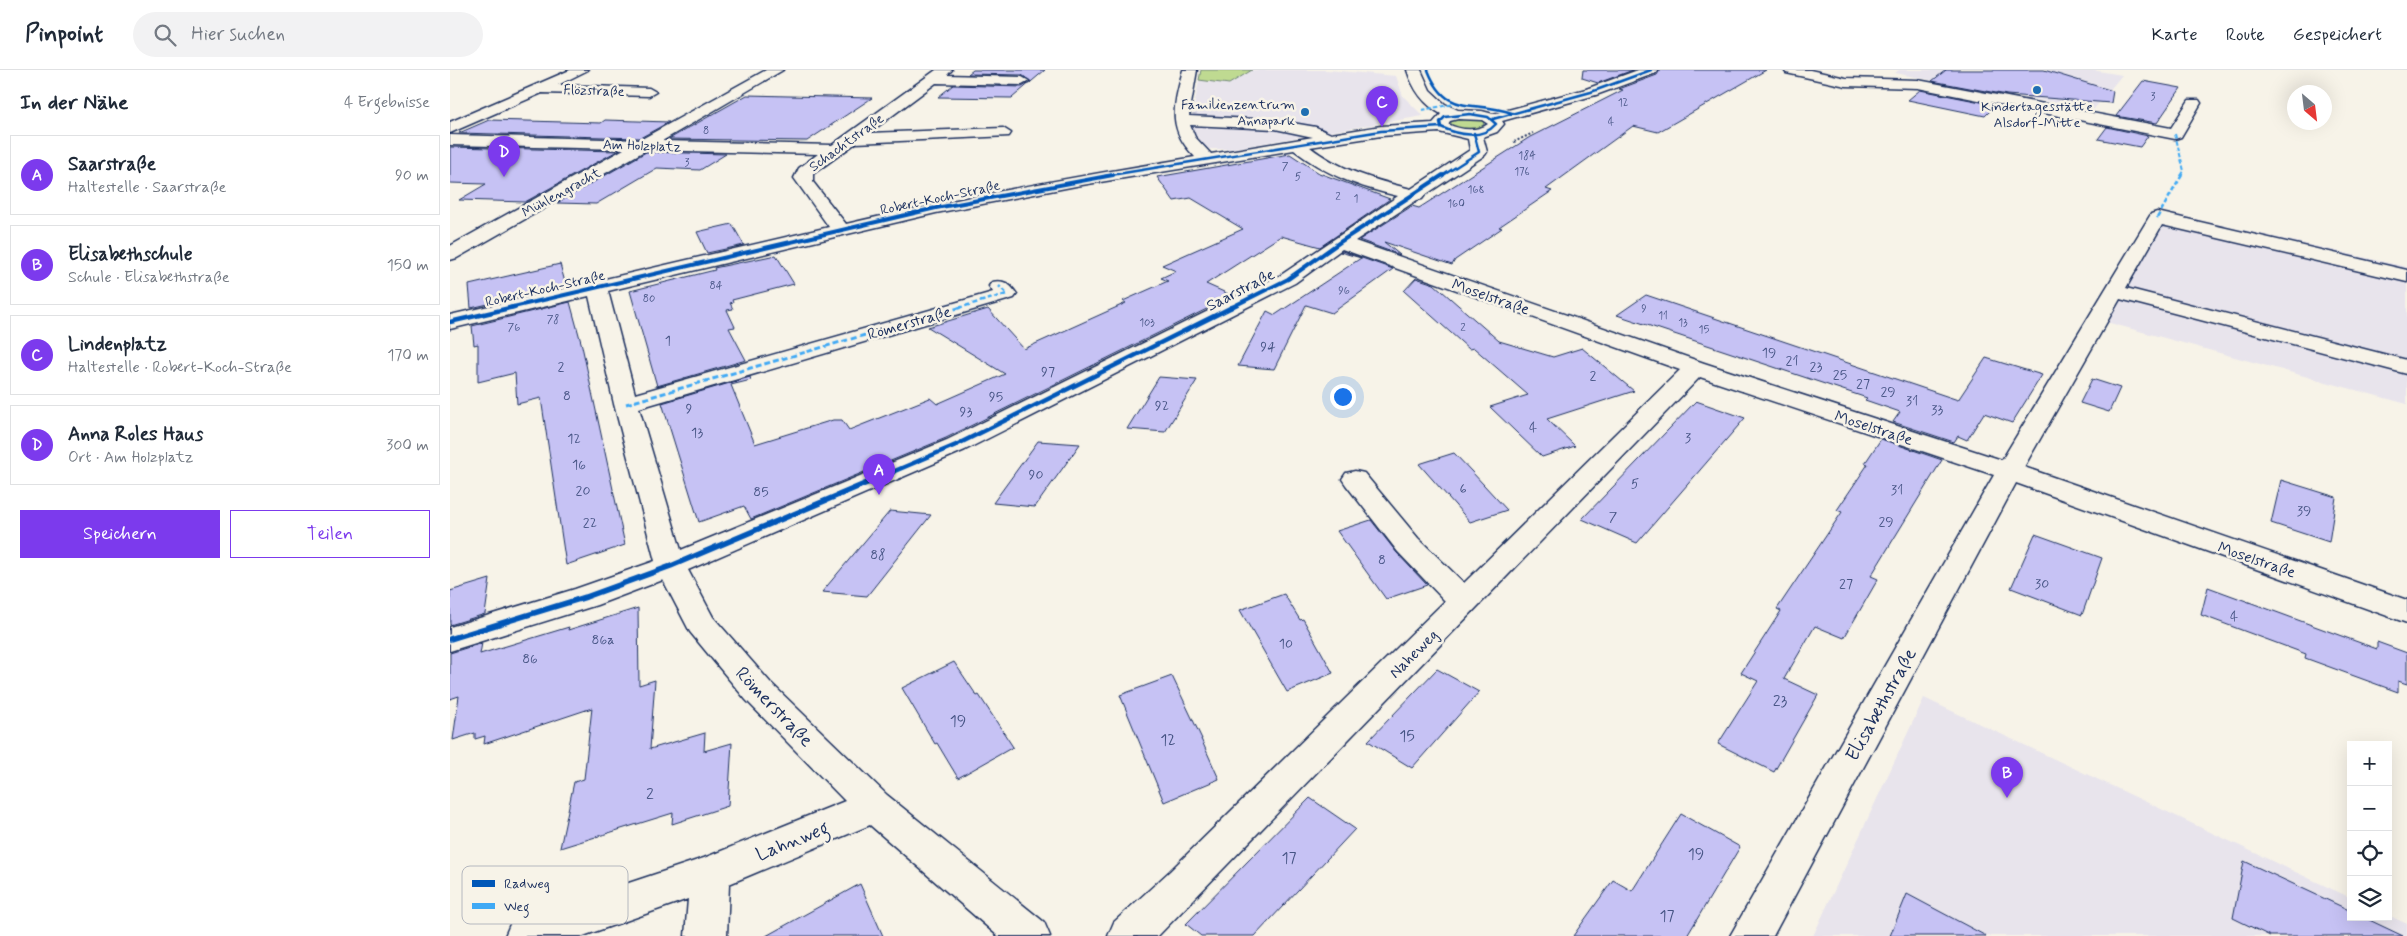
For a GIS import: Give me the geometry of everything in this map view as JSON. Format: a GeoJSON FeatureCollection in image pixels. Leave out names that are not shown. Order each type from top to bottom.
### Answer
{"type":"FeatureCollection","features":[{"type":"Feature","properties":{"kind":"street","name":"Flözstraße"},"geometry":{"type":"LineString","coordinates":[[450,128],[581,70]]}},
{"type":"Feature","properties":{"kind":"street","name":"Mühlengracht"},"geometry":{"type":"LineString","coordinates":[[450,254],[776,70]]}},
{"type":"Feature","properties":{"kind":"street","name":"Schachtstraße"},"geometry":{"type":"LineString","coordinates":[[841,230],[803,178],[805,172],[945,70]]}},
{"type":"Feature","properties":{"kind":"street"},"geometry":{"type":"LineString","coordinates":[[1190,70],[1182,103],[1181,120],[1190,144],[1208,160]]}},
{"type":"Feature","properties":{"kind":"street"},"geometry":{"type":"LineString","coordinates":[[1414,70],[1424,96],[1456,114]]}},
{"type":"Feature","properties":{"kind":"street"},"geometry":{"type":"LineString","coordinates":[[1441,127],[1440,122],[1445,117],[1456,114],[1470,114],[1493,119],[1591,92],[1651,70]]}},
{"type":"Feature","properties":{"kind":"street"},"geometry":{"type":"LineString","coordinates":[[1791,70],[1846,82],[1918,84],[2175,134],[2194,103]]}},
{"type":"Feature","properties":{"kind":"street"},"geometry":{"type":"LineString","coordinates":[[932,80],[1022,81]]}},
{"type":"Feature","properties":{"kind":"street","name":"Flözstraße"},"geometry":{"type":"LineString","coordinates":[[538,89],[649,92]]}},
{"type":"Feature","properties":{"kind":"street"},"geometry":{"type":"LineString","coordinates":[[1474,134],[1494,128],[1496,124],[1493,119]]}},
{"type":"Feature","properties":{"kind":"street"},"geometry":{"type":"LineString","coordinates":[[1181,120],[1257,124],[1310,130],[1329,140]]}},
{"type":"Feature","properties":{"kind":"street","name":"Robert-Koch-Straße"},"geometry":{"type":"LineString","coordinates":[[450,322],[936,208],[1076,181],[1394,130],[1441,127],[1454,132],[1474,134]]}},
{"type":"Feature","properties":{"kind":"street"},"geometry":{"type":"LineString","coordinates":[[850,138],[1003,133]]}},
{"type":"Feature","properties":{"kind":"street","name":"Saarstraße"},"geometry":{"type":"LineString","coordinates":[[450,639],[586,596],[671,566],[956,445],[1288,279],[1340,242],[1416,195],[1479,152],[1474,134]]}},
{"type":"Feature","properties":{"kind":"street","name":"Am Holzplatz"},"geometry":{"type":"LineString","coordinates":[[450,140],[833,150]]}},
{"type":"Feature","properties":{"kind":"street"},"geometry":{"type":"LineString","coordinates":[[1297,145],[1332,170],[1368,184],[1416,195]]}},
{"type":"Feature","properties":{"kind":"street","name":"Elisabethstraße"},"geometry":{"type":"LineString","coordinates":[[1751,936],[2009,471],[2157,218],[2407,276]]}},
{"type":"Feature","properties":{"kind":"street","name":"Moselstraße"},"geometry":{"type":"LineString","coordinates":[[1340,242],[1696,368],[2009,471],[2407,612]]}},
{"type":"Feature","properties":{"kind":"street","name":"Römerstraße"},"geometry":{"type":"LineString","coordinates":[[626,404],[1007,294],[999,286]]}},
{"type":"Feature","properties":{"kind":"street","name":"Römerstraße"},"geometry":{"type":"LineString","coordinates":[[598,287],[626,404],[671,566],[701,624],[758,692],[874,806],[1030,936]]}},
{"type":"Feature","properties":{"kind":"street"},"geometry":{"type":"LineString","coordinates":[[2114,291],[2407,367]]}},
{"type":"Feature","properties":{"kind":"street","name":"Naheweg"},"geometry":{"type":"LineString","coordinates":[[1128,936],[1184,884],[1696,368]]}},
{"type":"Feature","properties":{"kind":"street"},"geometry":{"type":"LineString","coordinates":[[1355,479],[1408,545],[1464,602]]}},
{"type":"Feature","properties":{"kind":"street","name":"Lahnweg"},"geometry":{"type":"LineString","coordinates":[[628,902],[710,874],[874,806]]}},
{"type":"Feature","properties":{"kind":"street"},"geometry":{"type":"LineString","coordinates":[[706,936],[710,874]]}},
{"type":"Feature","properties":{"kind":"street","name":"Lahnweg"},"geometry":{"type":"LineString","coordinates":[[526,936],[562,924]]}},
{"type":"Feature","properties":{"kind":"shaded area","name":"Familienzentrum Annapark"},"geometry":{"type":"Polygon","coordinates":[[[1253,70],[1327,70],[1396,76],[1403,96],[1423,116],[1229,149],[1208,149],[1190,128],[1199,80],[1229,84],[1253,70]]]}},
{"type":"Feature","properties":{"kind":"shaded area","name":"Kindertagesstätte Alsdorf-Mitte"},"geometry":{"type":"Polygon","coordinates":[[[1899,70],[2092,70],[2122,75],[2089,115],[2080,113],[2083,109],[2007,94],[2003,98],[1942,86],[1945,83],[1895,73],[1899,70]]]}},
{"type":"Feature","properties":{"kind":"shaded area"},"geometry":{"type":"Polygon","coordinates":[[[2168,213],[2407,267],[2407,404],[2106,322],[2168,213]]]}},
{"type":"Feature","properties":{"kind":"shaded area"},"geometry":{"type":"Polygon","coordinates":[[[1924,698],[2347,896],[2347,921],[2392,921],[2392,917],[2407,924],[2407,936],[1813,936],[1924,698]]]}},
{"type":"Feature","properties":{"kind":"green space"},"geometry":{"type":"Polygon","coordinates":[[[1201,70],[1252,70],[1229,84],[1199,80],[1201,70]]]}},
{"type":"Feature","properties":{"kind":"green space"},"geometry":{"type":"Polygon","coordinates":[[[1458,118],[1478,119],[1484,122],[1483,126],[1479,128],[1463,129],[1451,125],[1451,121],[1458,118]]]}},
{"type":"Feature","properties":{"kind":"building"},"geometry":{"type":"Polygon","coordinates":[[[973,70],[1045,70],[1031,82],[1022,75],[968,74],[973,70]]]}},
{"type":"Feature","properties":{"kind":"building"},"geometry":{"type":"Polygon","coordinates":[[[1583,70],[1633,70],[1598,83],[1582,78],[1583,70]]]}},
{"type":"Feature","properties":{"kind":"building"},"geometry":{"type":"Polygon","coordinates":[[[1660,70],[1766,70],[1658,132],[1633,126],[1546,189],[1552,191],[1499,227],[1502,228],[1455,260],[1452,265],[1384,242],[1400,255],[1359,240],[1412,206],[1419,208],[1530,137],[1623,90],[1619,89],[1657,75],[1660,70]]]}},
{"type":"Feature","properties":{"kind":"building","name":"Kindertagesstätte Alsdorf-Mitte"},"geometry":{"type":"Polygon","coordinates":[[[1946,70],[2044,70],[2113,91],[2111,103],[2007,95],[1932,81],[1946,70]]]}},
{"type":"Feature","properties":{"kind":"building"},"geometry":{"type":"Polygon","coordinates":[[[2143,81],[2181,88],[2157,123],[2116,116],[2143,81]]]}},
{"type":"Feature","properties":{"kind":"building"},"geometry":{"type":"Polygon","coordinates":[[[1031,82],[1012,98],[938,97],[953,85],[1022,87],[1031,82]]]}},
{"type":"Feature","properties":{"kind":"building"},"geometry":{"type":"Polygon","coordinates":[[[1920,90],[1996,105],[1985,116],[1908,100],[1920,90]]]}},
{"type":"Feature","properties":{"kind":"building"},"geometry":{"type":"Polygon","coordinates":[[[747,95],[872,98],[807,141],[669,139],[747,95]]]}},
{"type":"Feature","properties":{"kind":"building"},"geometry":{"type":"Polygon","coordinates":[[[489,120],[601,123],[605,120],[669,122],[640,138],[459,133],[489,120]]]}},
{"type":"Feature","properties":{"kind":"building"},"geometry":{"type":"Polygon","coordinates":[[[2107,127],[2148,136],[2140,147],[2098,139],[2107,127]]]}},
{"type":"Feature","properties":{"kind":"building"},"geometry":{"type":"Polygon","coordinates":[[[450,147],[617,151],[525,202],[459,200],[486,184],[450,183],[450,147]]]}},
{"type":"Feature","properties":{"kind":"building"},"geometry":{"type":"Polygon","coordinates":[[[646,152],[726,154],[700,170],[657,168],[596,204],[557,203],[646,152]]]}},
{"type":"Feature","properties":{"kind":"building"},"geometry":{"type":"Polygon","coordinates":[[[1290,154],[1319,173],[1390,199],[1320,247],[1281,236],[1206,284],[1233,296],[946,438],[751,519],[744,506],[699,522],[662,403],[750,377],[751,380],[731,385],[755,444],[833,420],[842,420],[849,430],[930,398],[937,404],[1005,374],[928,327],[988,309],[1024,349],[1126,303],[1123,301],[1168,281],[1161,278],[1176,271],[1162,265],[1243,229],[1191,198],[1174,201],[1157,177],[1290,154]]]}},
{"type":"Feature","properties":{"kind":"building"},"geometry":{"type":"Polygon","coordinates":[[[732,224],[744,245],[707,253],[697,232],[732,224]]]}},
{"type":"Feature","properties":{"kind":"building"},"geometry":{"type":"Polygon","coordinates":[[[1342,251],[1393,269],[1332,313],[1306,305],[1274,369],[1238,366],[1267,311],[1275,315],[1361,258],[1340,252],[1342,251]]]}},
{"type":"Feature","properties":{"kind":"building"},"geometry":{"type":"Polygon","coordinates":[[[776,255],[794,284],[732,300],[733,302],[730,303],[733,309],[727,310],[735,327],[729,328],[746,360],[657,386],[630,291],[715,270],[714,268],[776,255]]]}},
{"type":"Feature","properties":{"kind":"building"},"geometry":{"type":"Polygon","coordinates":[[[560,264],[566,286],[471,308],[469,285],[560,264]]]}},
{"type":"Feature","properties":{"kind":"building"},"geometry":{"type":"Polygon","coordinates":[[[1416,278],[1434,284],[1499,341],[1553,357],[1582,348],[1634,391],[1547,419],[1575,446],[1542,457],[1490,407],[1528,395],[1474,348],[1469,349],[1404,291],[1416,278]]]}},
{"type":"Feature","properties":{"kind":"building"},"geometry":{"type":"Polygon","coordinates":[[[1646,295],[1958,400],[1986,358],[2042,375],[2012,423],[1984,413],[1967,440],[1958,436],[1954,442],[1893,422],[1900,412],[1865,400],[1867,398],[1617,315],[1646,295]]]}},
{"type":"Feature","properties":{"kind":"building"},"geometry":{"type":"Polygon","coordinates":[[[570,302],[582,346],[625,545],[566,565],[541,398],[517,404],[515,373],[478,382],[478,344],[474,345],[472,326],[570,302]]]}},
{"type":"Feature","properties":{"kind":"building"},"geometry":{"type":"Polygon","coordinates":[[[1159,377],[1197,380],[1165,432],[1127,429],[1159,377]]]}},
{"type":"Feature","properties":{"kind":"building"},"geometry":{"type":"Polygon","coordinates":[[[2092,379],[2120,388],[2109,412],[2080,403],[2092,379]]]}},
{"type":"Feature","properties":{"kind":"building"},"geometry":{"type":"Polygon","coordinates":[[[1696,401],[1745,418],[1637,543],[1582,519],[1696,401]]]}},
{"type":"Feature","properties":{"kind":"building"},"geometry":{"type":"Polygon","coordinates":[[[1881,439],[1942,460],[1871,576],[1878,579],[1844,638],[1815,626],[1784,679],[1818,695],[1774,772],[1718,744],[1758,681],[1741,673],[1781,611],[1777,609],[1842,512],[1837,510],[1868,464],[1865,463],[1881,439]]]}},
{"type":"Feature","properties":{"kind":"building"},"geometry":{"type":"Polygon","coordinates":[[[1038,441],[1080,444],[1035,507],[993,503],[1038,441]]]}},
{"type":"Feature","properties":{"kind":"building"},"geometry":{"type":"Polygon","coordinates":[[[1454,453],[1507,510],[1470,522],[1419,464],[1454,453]]]}},
{"type":"Feature","properties":{"kind":"building"},"geometry":{"type":"Polygon","coordinates":[[[2281,480],[2336,497],[2329,542],[2271,523],[2281,480]]]}},
{"type":"Feature","properties":{"kind":"building"},"geometry":{"type":"Polygon","coordinates":[[[890,511],[931,515],[867,596],[822,592],[890,511]]]}},
{"type":"Feature","properties":{"kind":"building"},"geometry":{"type":"Polygon","coordinates":[[[1371,520],[1397,553],[1427,585],[1386,599],[1337,531],[1371,520]]]}},
{"type":"Feature","properties":{"kind":"building"},"geometry":{"type":"Polygon","coordinates":[[[2035,534],[2102,558],[2082,615],[2011,588],[2035,534]]]}},
{"type":"Feature","properties":{"kind":"building"},"geometry":{"type":"Polygon","coordinates":[[[490,579],[485,614],[450,625],[450,591],[490,579]]]}},
{"type":"Feature","properties":{"kind":"building"},"geometry":{"type":"Polygon","coordinates":[[[2208,587],[2377,649],[2377,642],[2407,653],[2407,684],[2398,681],[2398,692],[2305,658],[2306,654],[2201,615],[2208,587]]]}},
{"type":"Feature","properties":{"kind":"building"},"geometry":{"type":"Polygon","coordinates":[[[1284,594],[1300,620],[1303,619],[1333,673],[1287,692],[1240,610],[1284,594]]]}},
{"type":"Feature","properties":{"kind":"building"},"geometry":{"type":"Polygon","coordinates":[[[638,608],[639,685],[655,680],[650,749],[705,733],[704,751],[732,743],[728,806],[672,824],[673,813],[560,848],[574,782],[584,779],[592,708],[484,744],[485,736],[475,739],[475,733],[453,740],[459,696],[450,699],[450,653],[482,643],[480,654],[569,627],[568,630],[638,608]]]}},
{"type":"Feature","properties":{"kind":"building"},"geometry":{"type":"Polygon","coordinates":[[[954,662],[977,696],[979,695],[1013,747],[958,778],[937,743],[935,744],[902,688],[954,662]]]}},
{"type":"Feature","properties":{"kind":"building"},"geometry":{"type":"Polygon","coordinates":[[[1437,669],[1479,692],[1412,768],[1368,741],[1437,669]]]}},
{"type":"Feature","properties":{"kind":"building"},"geometry":{"type":"Polygon","coordinates":[[[1172,676],[1219,779],[1164,802],[1120,695],[1172,676]]]}},
{"type":"Feature","properties":{"kind":"building"},"geometry":{"type":"Polygon","coordinates":[[[1310,798],[1355,829],[1255,936],[1201,936],[1186,924],[1310,798]]]}},
{"type":"Feature","properties":{"kind":"building"},"geometry":{"type":"Polygon","coordinates":[[[1681,814],[1740,847],[1687,936],[1573,936],[1613,880],[1632,891],[1681,814]]]}},
{"type":"Feature","properties":{"kind":"building"},"geometry":{"type":"Polygon","coordinates":[[[2244,861],[2347,909],[2347,921],[2371,921],[2403,936],[2270,936],[2233,918],[2244,861]]]}},
{"type":"Feature","properties":{"kind":"building"},"geometry":{"type":"Polygon","coordinates":[[[860,884],[883,936],[766,936],[860,884]]]}},
{"type":"Feature","properties":{"kind":"building"},"geometry":{"type":"Polygon","coordinates":[[[1907,894],[1986,936],[1890,936],[1907,894]]]}},
{"type":"Feature","properties":{"kind":"marked path"},"geometry":{"type":"LineString","coordinates":[[1422,110],[1454,104]]}},
{"type":"Feature","properties":{"kind":"marked path"},"geometry":{"type":"LineString","coordinates":[[2157,218],[2184,171],[2175,134]]}},
{"type":"Feature","properties":{"kind":"marked path"},"geometry":{"type":"LineString","coordinates":[[626,404],[1007,294],[999,286]]}},
{"type":"Feature","properties":{"kind":"cycle path"},"geometry":{"type":"LineString","coordinates":[[1428,70],[1434,86],[1442,96],[1452,102],[1499,109],[1512,113]]}},
{"type":"Feature","properties":{"kind":"cycle path"},"geometry":{"type":"LineString","coordinates":[[1493,119],[1591,92],[1651,70]]}},
{"type":"Feature","properties":{"kind":"cycle path"},"geometry":{"type":"LineString","coordinates":[[1470,114],[1488,117],[1496,124],[1492,129],[1478,134],[1454,132],[1441,127],[1440,122],[1445,117],[1470,114]]}},
{"type":"Feature","properties":{"kind":"cycle path"},"geometry":{"type":"LineString","coordinates":[[450,322],[936,208],[1076,181],[1381,131],[1441,127]]}},
{"type":"Feature","properties":{"kind":"cycle path"},"geometry":{"type":"LineString","coordinates":[[450,639],[586,597],[671,566],[956,445],[1288,279],[1340,242],[1479,152],[1474,133]]}},
{"type":"Feature","properties":{"kind":"place","name":"Kindertagesstätte Alsdorf-Mitte"},"geometry":{"type":"Point","coordinates":[2037,90]}},
{"type":"Feature","properties":{"kind":"place","name":"Familienzentrum Annapark"},"geometry":{"type":"Point","coordinates":[1305,112]}},
{"type":"Feature","properties":{"kind":"place","name":"Lindenplatz"},"geometry":{"type":"Point","coordinates":[1382,127]}},
{"type":"Feature","properties":{"kind":"place","name":"Anna Roles Haus"},"geometry":{"type":"Point","coordinates":[504,177]}},
{"type":"Feature","properties":{"kind":"place","name":"Saarstraße"},"geometry":{"type":"Point","coordinates":[879,495]}},
{"type":"Feature","properties":{"kind":"place","name":"Elisabethschule"},"geometry":{"type":"Point","coordinates":[2007,798]}}]}
